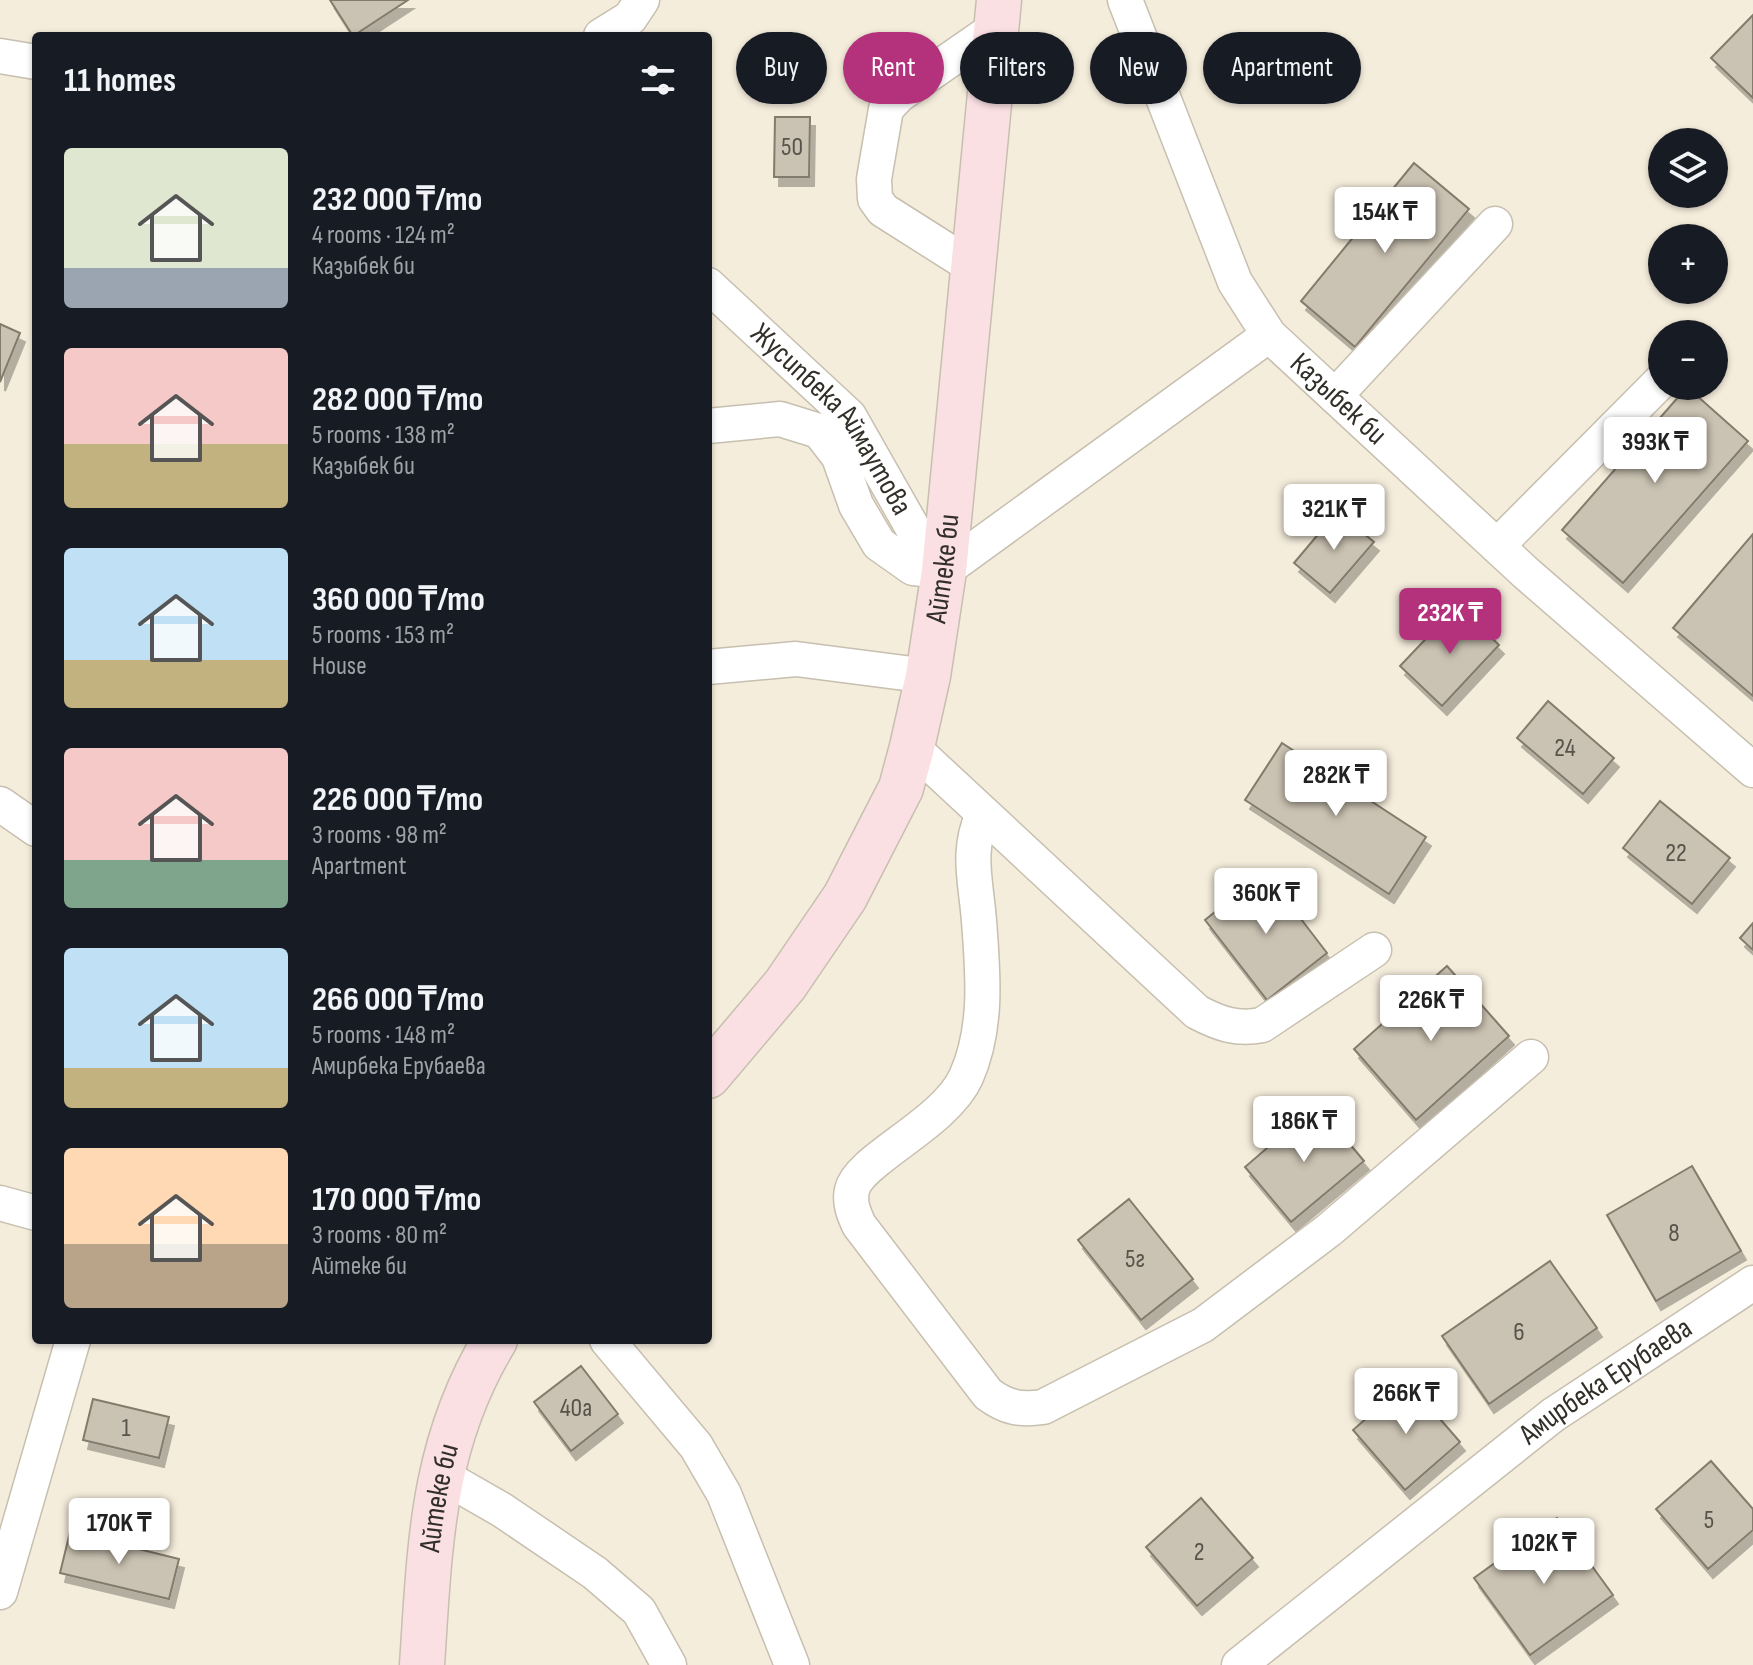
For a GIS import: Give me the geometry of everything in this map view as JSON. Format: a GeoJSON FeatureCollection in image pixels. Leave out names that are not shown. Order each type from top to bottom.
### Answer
{"type":"FeatureCollection","features":[{"type":"Feature","properties":{"kind":"street"},"geometry":{"type":"LineString","coordinates":[[607,32],[630,18],[642,0]]}},
{"type":"Feature","properties":{"kind":"street","name":"Казыбек би"},"geometry":{"type":"LineString","coordinates":[[1125,0],[1235,282],[1269,335],[1497,546],[1753,770]]}},
{"type":"Feature","properties":{"kind":"street"},"geometry":{"type":"LineString","coordinates":[[973,267],[883,210],[875,199],[874,179],[886,109],[998,14]]}},
{"type":"Feature","properties":{"kind":"street","name":"Айтеке би"},"geometry":{"type":"LineString","coordinates":[[712,1071],[785,985],[845,897],[901,788],[928,676],[998,14]]}},
{"type":"Feature","properties":{"kind":"street"},"geometry":{"type":"LineString","coordinates":[[0,56],[32,61]]}},
{"type":"Feature","properties":{"kind":"street"},"geometry":{"type":"LineString","coordinates":[[1335,396],[1495,224]]}},
{"type":"Feature","properties":{"kind":"street","name":"Жусипбека Аймаутова"},"geometry":{"type":"LineString","coordinates":[[712,289],[849,416],[940,570]]}},
{"type":"Feature","properties":{"kind":"street"},"geometry":{"type":"LineString","coordinates":[[712,426],[780,419],[819,431],[839,457],[856,505],[879,544],[913,568],[940,570],[1269,335]]}},
{"type":"Feature","properties":{"kind":"street"},"geometry":{"type":"LineString","coordinates":[[1497,546],[1648,394]]}},
{"type":"Feature","properties":{"kind":"street"},"geometry":{"type":"LineString","coordinates":[[712,667],[796,659],[928,676]]}},
{"type":"Feature","properties":{"kind":"street"},"geometry":{"type":"LineString","coordinates":[[912,747],[1197,1012],[1220,1025],[1245,1028],[1262,1025],[1374,950]]}},
{"type":"Feature","properties":{"kind":"street"},"geometry":{"type":"LineString","coordinates":[[0,804],[32,826]]}},
{"type":"Feature","properties":{"kind":"street"},"geometry":{"type":"LineString","coordinates":[[983,814],[971,848],[984,994],[978,1040],[966,1077],[949,1105],[873,1162],[857,1178],[851,1207],[859,1225],[988,1394],[1004,1405],[1021,1410],[1043,1407],[1203,1325],[1329,1230],[1531,1057]]}},
{"type":"Feature","properties":{"kind":"street"},"geometry":{"type":"LineString","coordinates":[[0,1203],[32,1212]]}},
{"type":"Feature","properties":{"kind":"street","name":"Амирбека Ерубаева"},"geometry":{"type":"LineString","coordinates":[[1239,1665],[1553,1415],[1753,1283]]}},
{"type":"Feature","properties":{"kind":"street"},"geometry":{"type":"LineString","coordinates":[[0,1592],[72,1344]]}},
{"type":"Feature","properties":{"kind":"street","name":"Айтеке би"},"geometry":{"type":"LineString","coordinates":[[421,1665],[429,1549],[441,1475],[452,1427],[493,1344]]}},
{"type":"Feature","properties":{"kind":"street"},"geometry":{"type":"LineString","coordinates":[[610,1344],[696,1446],[724,1494],[792,1665]]}},
{"type":"Feature","properties":{"kind":"street"},"geometry":{"type":"LineString","coordinates":[[441,1475],[502,1510],[595,1573],[639,1611],[669,1665]]}},
{"type":"Feature","properties":{"kind":"building"},"geometry":{"type":"Polygon","coordinates":[[[330,0],[408,0],[359,32],[350,32],[330,0]]]}},
{"type":"Feature","properties":{"kind":"building"},"geometry":{"type":"Polygon","coordinates":[[[1753,15],[1753,98],[1711,58],[1753,15]]]}},
{"type":"Feature","properties":{"kind":"building"},"geometry":{"type":"Polygon","coordinates":[[[775,117],[810,117],[809,177],[774,177],[775,117]]]}},
{"type":"Feature","properties":{"kind":"building"},"geometry":{"type":"Polygon","coordinates":[[[1414,163],[1469,209],[1355,347],[1301,301],[1414,163]]]}},
{"type":"Feature","properties":{"kind":"building"},"geometry":{"type":"Polygon","coordinates":[[[0,324],[20,333],[0,382],[0,324]]]}},
{"type":"Feature","properties":{"kind":"building"},"geometry":{"type":"Polygon","coordinates":[[[1676,400],[1702,400],[1748,441],[1623,583],[1562,530],[1676,400]]]}},
{"type":"Feature","properties":{"kind":"building"},"geometry":{"type":"Polygon","coordinates":[[[1337,512],[1374,542],[1330,593],[1294,563],[1337,512]]]}},
{"type":"Feature","properties":{"kind":"building"},"geometry":{"type":"Polygon","coordinates":[[[1753,534],[1753,696],[1673,628],[1753,534]]]}},
{"type":"Feature","properties":{"kind":"building"},"geometry":{"type":"Polygon","coordinates":[[[1458,605],[1499,645],[1442,706],[1400,666],[1458,605]]]}},
{"type":"Feature","properties":{"kind":"building"},"geometry":{"type":"Polygon","coordinates":[[[1548,701],[1614,758],[1583,794],[1517,738],[1548,701]]]}},
{"type":"Feature","properties":{"kind":"building"},"geometry":{"type":"Polygon","coordinates":[[[1282,743],[1426,837],[1389,894],[1245,800],[1282,743]]]}},
{"type":"Feature","properties":{"kind":"building"},"geometry":{"type":"Polygon","coordinates":[[[1660,801],[1730,858],[1692,904],[1623,848],[1660,801]]]}},
{"type":"Feature","properties":{"kind":"building"},"geometry":{"type":"Polygon","coordinates":[[[1265,872],[1327,953],[1267,1000],[1205,920],[1265,872]]]}},
{"type":"Feature","properties":{"kind":"building"},"geometry":{"type":"Polygon","coordinates":[[[1753,923],[1753,950],[1740,938],[1753,923]]]}},
{"type":"Feature","properties":{"kind":"building"},"geometry":{"type":"Polygon","coordinates":[[[1447,966],[1509,1036],[1416,1120],[1354,1049],[1447,966]]]}},
{"type":"Feature","properties":{"kind":"building"},"geometry":{"type":"Polygon","coordinates":[[[1317,1105],[1364,1161],[1291,1222],[1245,1167],[1317,1105]]]}},
{"type":"Feature","properties":{"kind":"building"},"geometry":{"type":"Polygon","coordinates":[[[1692,1166],[1741,1251],[1656,1301],[1607,1215],[1692,1166]]]}},
{"type":"Feature","properties":{"kind":"building"},"geometry":{"type":"Polygon","coordinates":[[[1129,1199],[1193,1279],[1141,1320],[1078,1240],[1129,1199]]]}},
{"type":"Feature","properties":{"kind":"building"},"geometry":{"type":"Polygon","coordinates":[[[1550,1261],[1597,1328],[1489,1404],[1442,1336],[1550,1261]]]}},
{"type":"Feature","properties":{"kind":"building"},"geometry":{"type":"Polygon","coordinates":[[[581,1366],[618,1414],[571,1451],[534,1402],[581,1366]]]}},
{"type":"Feature","properties":{"kind":"building"},"geometry":{"type":"Polygon","coordinates":[[[1408,1382],[1460,1442],[1405,1490],[1353,1430],[1408,1382]]]}},
{"type":"Feature","properties":{"kind":"building"},"geometry":{"type":"Polygon","coordinates":[[[93,1399],[169,1417],[159,1458],[83,1440],[93,1399]]]}},
{"type":"Feature","properties":{"kind":"building"},"geometry":{"type":"Polygon","coordinates":[[[1711,1461],[1753,1509],[1753,1530],[1708,1569],[1656,1509],[1711,1461]]]}},
{"type":"Feature","properties":{"kind":"building"},"geometry":{"type":"Polygon","coordinates":[[[1201,1498],[1253,1558],[1197,1606],[1146,1547],[1201,1498]]]}},
{"type":"Feature","properties":{"kind":"building"},"geometry":{"type":"Polygon","coordinates":[[[1557,1518],[1613,1595],[1530,1655],[1474,1578],[1557,1518]]]}},
{"type":"Feature","properties":{"kind":"building"},"geometry":{"type":"Polygon","coordinates":[[[70,1532],[179,1559],[169,1599],[60,1573],[70,1532]]]}}]}
